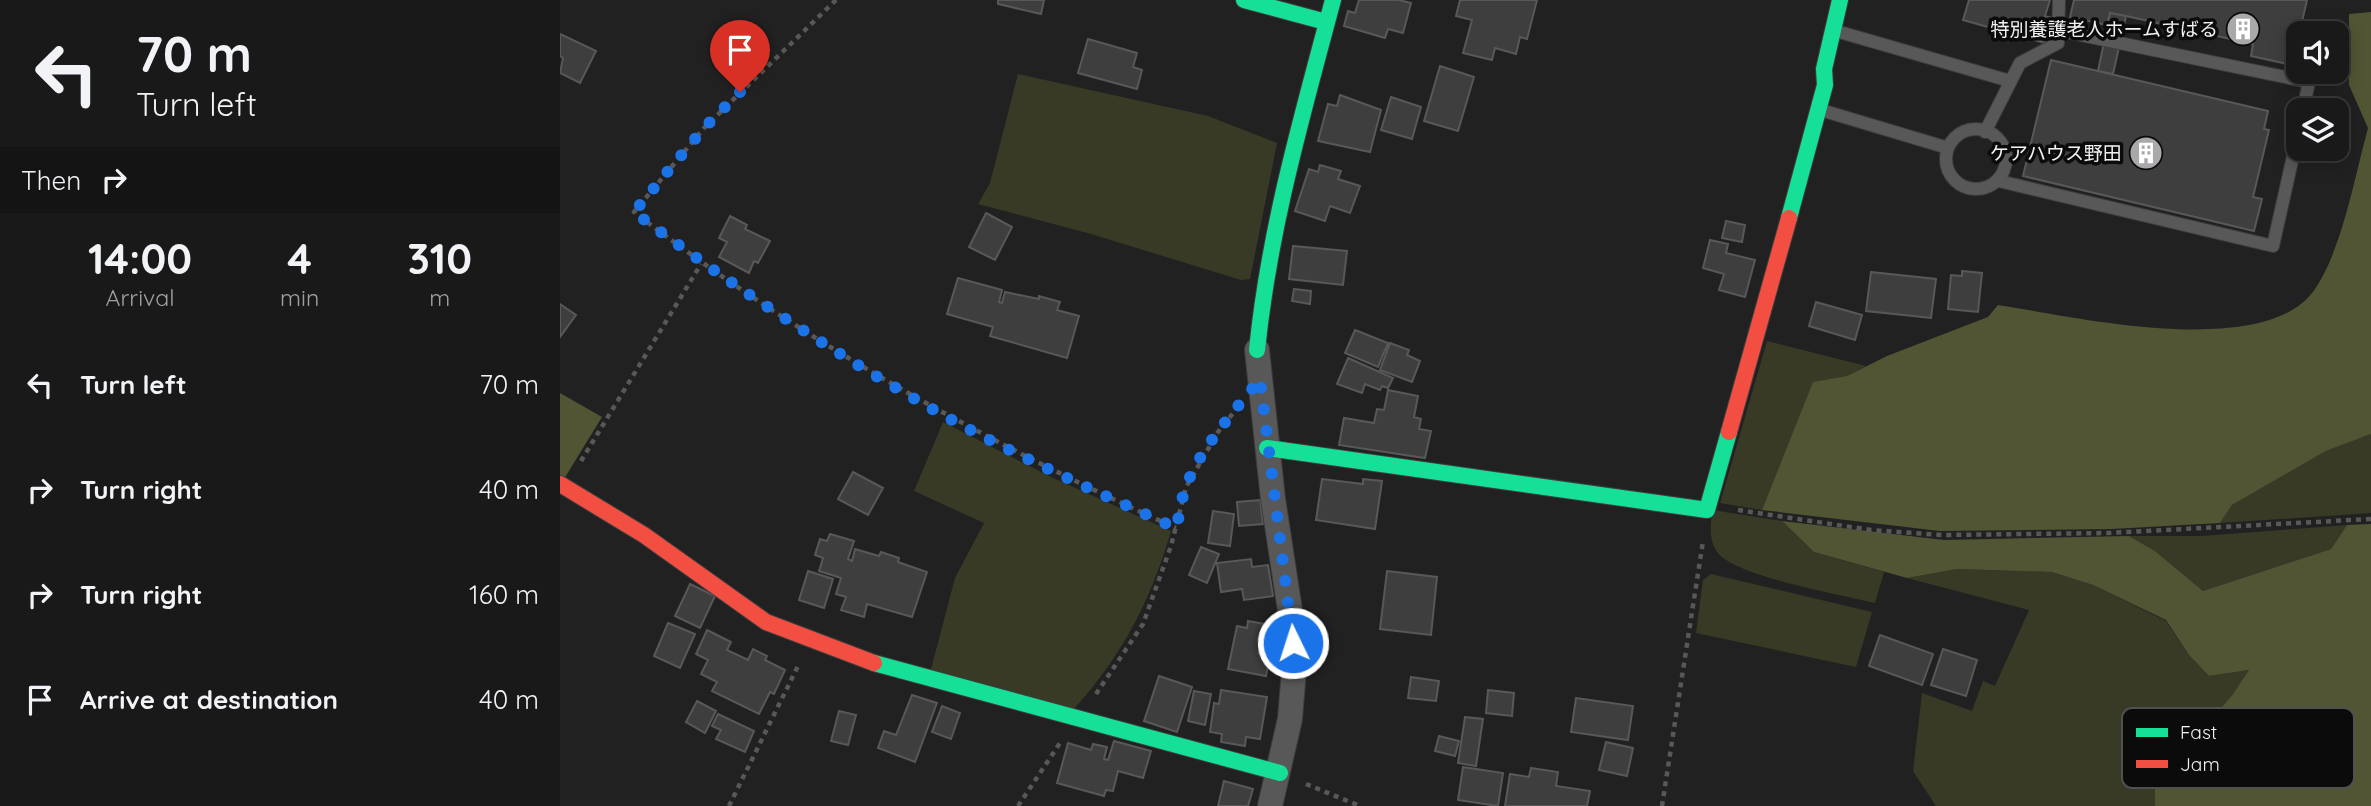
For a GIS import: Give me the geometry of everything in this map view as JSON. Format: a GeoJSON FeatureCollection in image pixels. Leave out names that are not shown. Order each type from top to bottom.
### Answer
{"type":"FeatureCollection","features":[{"type":"Feature","properties":{"kind":"street"},"geometry":{"type":"LineString","coordinates":[[1244,0],[1326,22]]}},
{"type":"Feature","properties":{"kind":"street"},"geometry":{"type":"LineString","coordinates":[[1270,806],[1280,773],[1294,670],[1291,617],[1267,448],[1257,349],[1264,283],[1299,118],[1333,0]]}},
{"type":"Feature","properties":{"kind":"street"},"geometry":{"type":"LineString","coordinates":[[1267,448],[1709,508],[1819,109],[1840,0]]}},
{"type":"Feature","properties":{"kind":"street"},"geometry":{"type":"LineString","coordinates":[[563,485],[644,535],[766,622],[857,658],[1280,773]]}},
{"type":"Feature","properties":{"kind":"lane"},"geometry":{"type":"LineString","coordinates":[[1985,132],[2020,63],[2058,43],[2059,0]]}},
{"type":"Feature","properties":{"kind":"lane"},"geometry":{"type":"LineString","coordinates":[[1833,30],[2011,81]]}},
{"type":"Feature","properties":{"kind":"lane"},"geometry":{"type":"LineString","coordinates":[[2060,31],[2309,82],[2306,98]]}},
{"type":"Feature","properties":{"kind":"lane"},"geometry":{"type":"LineString","coordinates":[[1819,109],[1948,148]]}},
{"type":"Feature","properties":{"kind":"lane"},"geometry":{"type":"LineString","coordinates":[[1966,131],[1985,132],[2001,143],[2005,151],[2006,162],[1998,181],[1987,189],[1952,180],[1945,161],[1948,148],[1958,135],[1966,131]]}},
{"type":"Feature","properties":{"kind":"lane"},"geometry":{"type":"LineString","coordinates":[[1998,181],[2273,246],[2292,161]]}},
{"type":"Feature","properties":{"kind":"path"},"geometry":{"type":"LineString","coordinates":[[836,0],[704,128],[634,212],[701,264],[940,413],[1067,479],[1176,528]]}},
{"type":"Feature","properties":{"kind":"path"},"geometry":{"type":"LineString","coordinates":[[563,485],[701,264]]}},
{"type":"Feature","properties":{"kind":"path"},"geometry":{"type":"LineString","coordinates":[[1018,806],[1143,624],[1176,528],[1186,487],[1218,432],[1260,379]]}},
{"type":"Feature","properties":{"kind":"path"},"geometry":{"type":"LineString","coordinates":[[1662,806],[1709,508],[1871,530],[1942,535],[2109,533],[2371,519]]}},
{"type":"Feature","properties":{"kind":"path"},"geometry":{"type":"LineString","coordinates":[[729,806],[811,640]]}},
{"type":"Feature","properties":{"kind":"path"},"geometry":{"type":"LineString","coordinates":[[1280,773],[1360,806]]}},
{"type":"Feature","properties":{"kind":"green space"},"geometry":{"type":"Polygon","coordinates":[[[2371,12],[2371,434],[2326,451],[2232,505],[2220,523],[2112,529],[1940,531],[1762,510],[1813,382],[1847,376],[1887,356],[1988,317],[1998,305],[2118,324],[2213,329],[2255,324],[2290,311],[2315,289],[2333,254],[2368,128],[2349,85],[2349,14],[2371,12]]]}},
{"type":"Feature","properties":{"kind":"green space"},"geometry":{"type":"Polygon","coordinates":[[[1018,74],[1208,116],[1277,143],[1250,279],[1241,280],[1091,234],[978,204],[990,183],[1018,74]]]}},
{"type":"Feature","properties":{"kind":"green space"},"geometry":{"type":"Polygon","coordinates":[[[1767,341],[1866,366],[1847,376],[1813,383],[1762,510],[1720,503],[1767,341]]]}},
{"type":"Feature","properties":{"kind":"green space"},"geometry":{"type":"Polygon","coordinates":[[[560,393],[602,417],[564,479],[560,476],[560,393]]]}},
{"type":"Feature","properties":{"kind":"green space"},"geometry":{"type":"Polygon","coordinates":[[[943,422],[1051,477],[1171,531],[1154,580],[1133,626],[1107,669],[1074,709],[930,673],[955,578],[984,523],[914,491],[943,422]]]}},
{"type":"Feature","properties":{"kind":"green space"},"geometry":{"type":"Polygon","coordinates":[[[2371,434],[2371,513],[2220,523],[2232,505],[2326,451],[2371,434]]]}},
{"type":"Feature","properties":{"kind":"green space"},"geometry":{"type":"Polygon","coordinates":[[[1712,510],[1782,521],[1814,552],[1884,572],[1875,603],[1766,577],[1727,561],[1717,552],[1712,542],[1712,510]]]}},
{"type":"Feature","properties":{"kind":"green space"},"geometry":{"type":"Polygon","coordinates":[[[1782,521],[1944,540],[2129,536],[2155,551],[2203,591],[2331,549],[2347,525],[2371,524],[2371,806],[2155,806],[2155,788],[2354,788],[2354,708],[2221,708],[2249,670],[2209,676],[2189,655],[2166,620],[2093,585],[2052,572],[1957,569],[1907,578],[1814,552],[1782,521]]]}},
{"type":"Feature","properties":{"kind":"green space"},"geometry":{"type":"Polygon","coordinates":[[[2347,525],[2331,549],[2203,591],[2155,551],[2129,536],[2202,536],[2347,525]]]}},
{"type":"Feature","properties":{"kind":"green space"},"geometry":{"type":"Polygon","coordinates":[[[1957,569],[2052,572],[2093,585],[2166,621],[2189,655],[2209,676],[2250,670],[2221,708],[2122,708],[2122,788],[2155,788],[2155,806],[1936,806],[1913,771],[1922,693],[1972,711],[1983,681],[1995,686],[2029,610],[1907,578],[1957,569]]]}},
{"type":"Feature","properties":{"kind":"green space"},"geometry":{"type":"Polygon","coordinates":[[[1711,574],[1872,612],[1856,667],[1696,633],[1703,580],[1711,574]]]}},
{"type":"Feature","properties":{"kind":"building"},"geometry":{"type":"Polygon","coordinates":[[[998,0],[1044,0],[1041,14],[998,4],[998,0]]]}},
{"type":"Feature","properties":{"kind":"building"},"geometry":{"type":"Polygon","coordinates":[[[1359,0],[1399,0],[1411,3],[1403,33],[1388,29],[1385,38],[1344,26],[1348,11],[1355,13],[1359,0]]]}},
{"type":"Feature","properties":{"kind":"building"},"geometry":{"type":"Polygon","coordinates":[[[1460,0],[1537,0],[1527,39],[1520,37],[1516,54],[1495,48],[1492,60],[1463,53],[1472,20],[1456,16],[1460,0]]]}},
{"type":"Feature","properties":{"kind":"building"},"geometry":{"type":"Polygon","coordinates":[[[1969,0],[2050,0],[2045,16],[2052,18],[2045,43],[1963,20],[1969,0]]]}},
{"type":"Feature","properties":{"kind":"building","name":"特別養護老人ホームすばる"},"geometry":{"type":"Polygon","coordinates":[[[2074,0],[2307,0],[2302,21],[2286,21],[2286,64],[2251,56],[2253,44],[2126,16],[2110,13],[2107,25],[2070,17],[2074,0]]]}},
{"type":"Feature","properties":{"kind":"building"},"geometry":{"type":"Polygon","coordinates":[[[2110,13],[2126,16],[2113,74],[2098,71],[2110,13]]]}},
{"type":"Feature","properties":{"kind":"building"},"geometry":{"type":"Polygon","coordinates":[[[560,34],[596,51],[580,83],[560,73],[563,58],[560,56],[560,34]]]}},
{"type":"Feature","properties":{"kind":"building"},"geometry":{"type":"Polygon","coordinates":[[[1088,39],[1137,53],[1133,67],[1142,70],[1137,89],[1078,73],[1088,39]]]}},
{"type":"Feature","properties":{"kind":"building","name":"ケアハウス野田"},"geometry":{"type":"Polygon","coordinates":[[[2051,60],[2268,111],[2264,129],[2269,130],[2253,197],[2262,199],[2254,231],[2023,176],[2051,60]]]}},
{"type":"Feature","properties":{"kind":"building"},"geometry":{"type":"Polygon","coordinates":[[[1440,66],[1474,77],[1458,131],[1424,121],[1440,66]]]}},
{"type":"Feature","properties":{"kind":"building"},"geometry":{"type":"Polygon","coordinates":[[[1340,95],[1381,110],[1370,152],[1318,141],[1328,104],[1337,106],[1340,95]]]}},
{"type":"Feature","properties":{"kind":"building"},"geometry":{"type":"Polygon","coordinates":[[[1391,97],[1421,107],[1412,139],[1381,130],[1391,97]]]}},
{"type":"Feature","properties":{"kind":"building"},"geometry":{"type":"Polygon","coordinates":[[[1320,165],[1341,171],[1338,179],[1360,186],[1350,213],[1330,206],[1325,221],[1295,211],[1309,169],[1318,172],[1320,165]]]}},
{"type":"Feature","properties":{"kind":"building"},"geometry":{"type":"Polygon","coordinates":[[[986,213],[1012,227],[995,260],[969,247],[986,213]]]}},
{"type":"Feature","properties":{"kind":"building"},"geometry":{"type":"Polygon","coordinates":[[[730,216],[747,225],[745,229],[770,241],[758,263],[754,261],[749,273],[719,257],[727,242],[719,238],[730,216]]]}},
{"type":"Feature","properties":{"kind":"building"},"geometry":{"type":"Polygon","coordinates":[[[1726,221],[1745,225],[1742,242],[1722,238],[1726,221]]]}},
{"type":"Feature","properties":{"kind":"building"},"geometry":{"type":"Polygon","coordinates":[[[1710,240],[1728,244],[1726,253],[1755,260],[1745,297],[1719,290],[1724,274],[1703,268],[1710,240]]]}},
{"type":"Feature","properties":{"kind":"building"},"geometry":{"type":"Polygon","coordinates":[[[1293,246],[1347,251],[1343,285],[1289,279],[1293,246]]]}},
{"type":"Feature","properties":{"kind":"building"},"geometry":{"type":"Polygon","coordinates":[[[1962,271],[1982,273],[1978,312],[1948,309],[1951,275],[1962,276],[1962,271]]]}},
{"type":"Feature","properties":{"kind":"building"},"geometry":{"type":"Polygon","coordinates":[[[1871,272],[1936,279],[1931,318],[1866,311],[1871,272]]]}},
{"type":"Feature","properties":{"kind":"building"},"geometry":{"type":"Polygon","coordinates":[[[958,278],[1002,290],[999,302],[1002,303],[1005,292],[1039,299],[1039,296],[1060,302],[1057,310],[1079,316],[1067,358],[990,336],[993,327],[947,314],[958,278]]]}},
{"type":"Feature","properties":{"kind":"building"},"geometry":{"type":"Polygon","coordinates":[[[1294,289],[1311,291],[1310,304],[1292,301],[1294,289]]]}},
{"type":"Feature","properties":{"kind":"building"},"geometry":{"type":"Polygon","coordinates":[[[1816,302],[1862,315],[1855,340],[1809,326],[1816,302]]]}},
{"type":"Feature","properties":{"kind":"building"},"geometry":{"type":"Polygon","coordinates":[[[560,304],[576,315],[560,337],[560,304]]]}},
{"type":"Feature","properties":{"kind":"building"},"geometry":{"type":"Polygon","coordinates":[[[1355,330],[1388,343],[1378,367],[1345,353],[1355,330]]]}},
{"type":"Feature","properties":{"kind":"building"},"geometry":{"type":"Polygon","coordinates":[[[1390,343],[1409,350],[1407,355],[1420,361],[1412,382],[1380,370],[1390,343]]]}},
{"type":"Feature","properties":{"kind":"building"},"geometry":{"type":"Polygon","coordinates":[[[1348,358],[1393,378],[1388,388],[1382,386],[1380,390],[1365,384],[1362,393],[1337,384],[1348,358]]]}},
{"type":"Feature","properties":{"kind":"building"},"geometry":{"type":"Polygon","coordinates":[[[1388,390],[1418,396],[1414,417],[1421,419],[1419,429],[1431,431],[1425,458],[1339,445],[1344,418],[1374,423],[1377,409],[1384,410],[1388,390]]]}},
{"type":"Feature","properties":{"kind":"building"},"geometry":{"type":"Polygon","coordinates":[[[853,472],[883,488],[868,515],[838,499],[853,472]]]}},
{"type":"Feature","properties":{"kind":"building"},"geometry":{"type":"Polygon","coordinates":[[[1322,479],[1363,484],[1363,479],[1382,481],[1375,529],[1316,520],[1322,479]]]}},
{"type":"Feature","properties":{"kind":"building"},"geometry":{"type":"Polygon","coordinates":[[[1260,500],[1263,524],[1239,526],[1237,502],[1260,500]]]}},
{"type":"Feature","properties":{"kind":"building"},"geometry":{"type":"Polygon","coordinates":[[[1213,511],[1234,514],[1230,546],[1208,543],[1213,511]]]}},
{"type":"Feature","properties":{"kind":"building"},"geometry":{"type":"Polygon","coordinates":[[[830,534],[854,541],[848,559],[852,561],[855,549],[879,556],[881,552],[899,558],[898,562],[927,572],[912,617],[867,604],[864,617],[841,610],[846,597],[836,594],[841,578],[819,571],[823,558],[815,555],[820,539],[827,541],[830,534]]]}},
{"type":"Feature","properties":{"kind":"building"},"geometry":{"type":"Polygon","coordinates":[[[1201,547],[1219,554],[1207,583],[1189,575],[1201,547]]]}},
{"type":"Feature","properties":{"kind":"building"},"geometry":{"type":"Polygon","coordinates":[[[1251,559],[1252,567],[1268,565],[1273,596],[1244,600],[1242,589],[1221,592],[1217,563],[1251,559]]]}},
{"type":"Feature","properties":{"kind":"building"},"geometry":{"type":"Polygon","coordinates":[[[808,571],[833,579],[824,608],[799,600],[808,571]]]}},
{"type":"Feature","properties":{"kind":"building"},"geometry":{"type":"Polygon","coordinates":[[[1387,571],[1437,577],[1431,635],[1380,629],[1387,571]]]}},
{"type":"Feature","properties":{"kind":"building"},"geometry":{"type":"Polygon","coordinates":[[[690,584],[715,596],[700,628],[675,616],[690,584]]]}},
{"type":"Feature","properties":{"kind":"building"},"geometry":{"type":"Polygon","coordinates":[[[1248,621],[1276,626],[1266,676],[1228,669],[1237,626],[1247,628],[1248,621]]]}},
{"type":"Feature","properties":{"kind":"building"},"geometry":{"type":"Polygon","coordinates":[[[668,623],[695,634],[680,668],[654,656],[668,623]]]}},
{"type":"Feature","properties":{"kind":"building"},"geometry":{"type":"Polygon","coordinates":[[[707,630],[731,642],[727,650],[748,660],[753,649],[767,656],[765,660],[785,670],[774,694],[770,692],[759,714],[712,691],[717,682],[701,674],[708,660],[696,654],[707,630]]]}},
{"type":"Feature","properties":{"kind":"building"},"geometry":{"type":"Polygon","coordinates":[[[1880,635],[1933,654],[1922,685],[1869,666],[1880,635]]]}},
{"type":"Feature","properties":{"kind":"building"},"geometry":{"type":"Polygon","coordinates":[[[1943,649],[1977,660],[1966,696],[1931,685],[1943,649]]]}},
{"type":"Feature","properties":{"kind":"building"},"geometry":{"type":"Polygon","coordinates":[[[1159,676],[1192,687],[1177,732],[1144,721],[1159,676]]]}},
{"type":"Feature","properties":{"kind":"building"},"geometry":{"type":"Polygon","coordinates":[[[1411,677],[1439,681],[1436,701],[1408,698],[1411,677]]]}},
{"type":"Feature","properties":{"kind":"building"},"geometry":{"type":"Polygon","coordinates":[[[1221,690],[1267,697],[1260,739],[1246,737],[1245,746],[1221,742],[1222,734],[1210,732],[1214,703],[1219,704],[1221,690]]]}},
{"type":"Feature","properties":{"kind":"building"},"geometry":{"type":"Polygon","coordinates":[[[1488,690],[1514,693],[1512,716],[1486,713],[1488,690]]]}},
{"type":"Feature","properties":{"kind":"building"},"geometry":{"type":"Polygon","coordinates":[[[1194,691],[1211,694],[1205,725],[1188,721],[1194,691]]]}},
{"type":"Feature","properties":{"kind":"building"},"geometry":{"type":"Polygon","coordinates":[[[912,695],[937,703],[915,762],[878,748],[884,731],[896,735],[912,695]]]}},
{"type":"Feature","properties":{"kind":"building"},"geometry":{"type":"Polygon","coordinates":[[[1576,698],[1633,706],[1628,740],[1571,732],[1576,698]]]}},
{"type":"Feature","properties":{"kind":"building"},"geometry":{"type":"Polygon","coordinates":[[[697,701],[716,711],[705,733],[686,722],[697,701]]]}},
{"type":"Feature","properties":{"kind":"building"},"geometry":{"type":"Polygon","coordinates":[[[942,706],[960,713],[951,739],[932,732],[942,706]]]}},
{"type":"Feature","properties":{"kind":"building"},"geometry":{"type":"Polygon","coordinates":[[[839,711],[856,715],[848,745],[831,741],[839,711]]]}},
{"type":"Feature","properties":{"kind":"building"},"geometry":{"type":"Polygon","coordinates":[[[718,714],[754,731],[745,752],[716,739],[721,730],[712,726],[718,714]]]}},
{"type":"Feature","properties":{"kind":"building"},"geometry":{"type":"Polygon","coordinates":[[[1465,717],[1483,719],[1476,766],[1458,763],[1465,717]]]}},
{"type":"Feature","properties":{"kind":"building"},"geometry":{"type":"Polygon","coordinates":[[[1439,736],[1459,741],[1455,756],[1435,751],[1439,736]]]}},
{"type":"Feature","properties":{"kind":"building"},"geometry":{"type":"Polygon","coordinates":[[[1114,741],[1151,751],[1143,778],[1118,771],[1113,791],[1106,790],[1104,796],[1057,783],[1068,743],[1091,750],[1093,744],[1107,747],[1104,759],[1108,760],[1114,741]]]}},
{"type":"Feature","properties":{"kind":"building"},"geometry":{"type":"Polygon","coordinates":[[[1606,742],[1633,748],[1627,776],[1599,770],[1606,742]]]}},
{"type":"Feature","properties":{"kind":"building"},"geometry":{"type":"Polygon","coordinates":[[[1463,767],[1503,773],[1498,806],[1458,800],[1463,767]]]}},
{"type":"Feature","properties":{"kind":"building"},"geometry":{"type":"Polygon","coordinates":[[[1531,768],[1558,772],[1556,786],[1590,791],[1587,806],[1505,806],[1510,774],[1529,777],[1531,768]]]}},
{"type":"Feature","properties":{"kind":"building"},"geometry":{"type":"Polygon","coordinates":[[[1224,781],[1253,789],[1248,806],[1218,806],[1224,781]]]}},
{"type":"Feature","properties":{"kind":"traffic: fast"},"geometry":{"type":"LineString","coordinates":[[1244,0],[1326,22]]}},
{"type":"Feature","properties":{"kind":"traffic: fast"},"geometry":{"type":"LineString","coordinates":[[1257,350],[1278,217],[1333,0]]}},
{"type":"Feature","properties":{"kind":"traffic: fast"},"geometry":{"type":"LineString","coordinates":[[1789,218],[1825,85],[1824,69],[1840,0]]}},
{"type":"Feature","properties":{"kind":"traffic: fast"},"geometry":{"type":"LineString","coordinates":[[1267,448],[1707,510],[1729,432]]}},
{"type":"Feature","properties":{"kind":"traffic: fast"},"geometry":{"type":"LineString","coordinates":[[874,663],[1280,773]]}},
{"type":"Feature","properties":{"kind":"traffic: jam"},"geometry":{"type":"LineString","coordinates":[[1729,432],[1789,218]]}},
{"type":"Feature","properties":{"kind":"traffic: jam"},"geometry":{"type":"LineString","coordinates":[[560,484],[644,535],[766,622],[874,663]]}},
{"type":"Feature","properties":{"kind":"place","name":"特別養護老人ホームすばる"},"geometry":{"type":"Point","coordinates":[2243,29]}},
{"type":"Feature","properties":{"kind":"place","name":"ケアハウス野田"},"geometry":{"type":"Point","coordinates":[2146,153]}},
{"type":"Feature","properties":{"kind":"route"},"geometry":{"type":"LineString","coordinates":[[740,92],[704,128],[634,212],[701,264],[940,413],[1067,479],[1176,528],[1186,487],[1198,463],[1218,432],[1260,379],[1293,643]]}}]}
